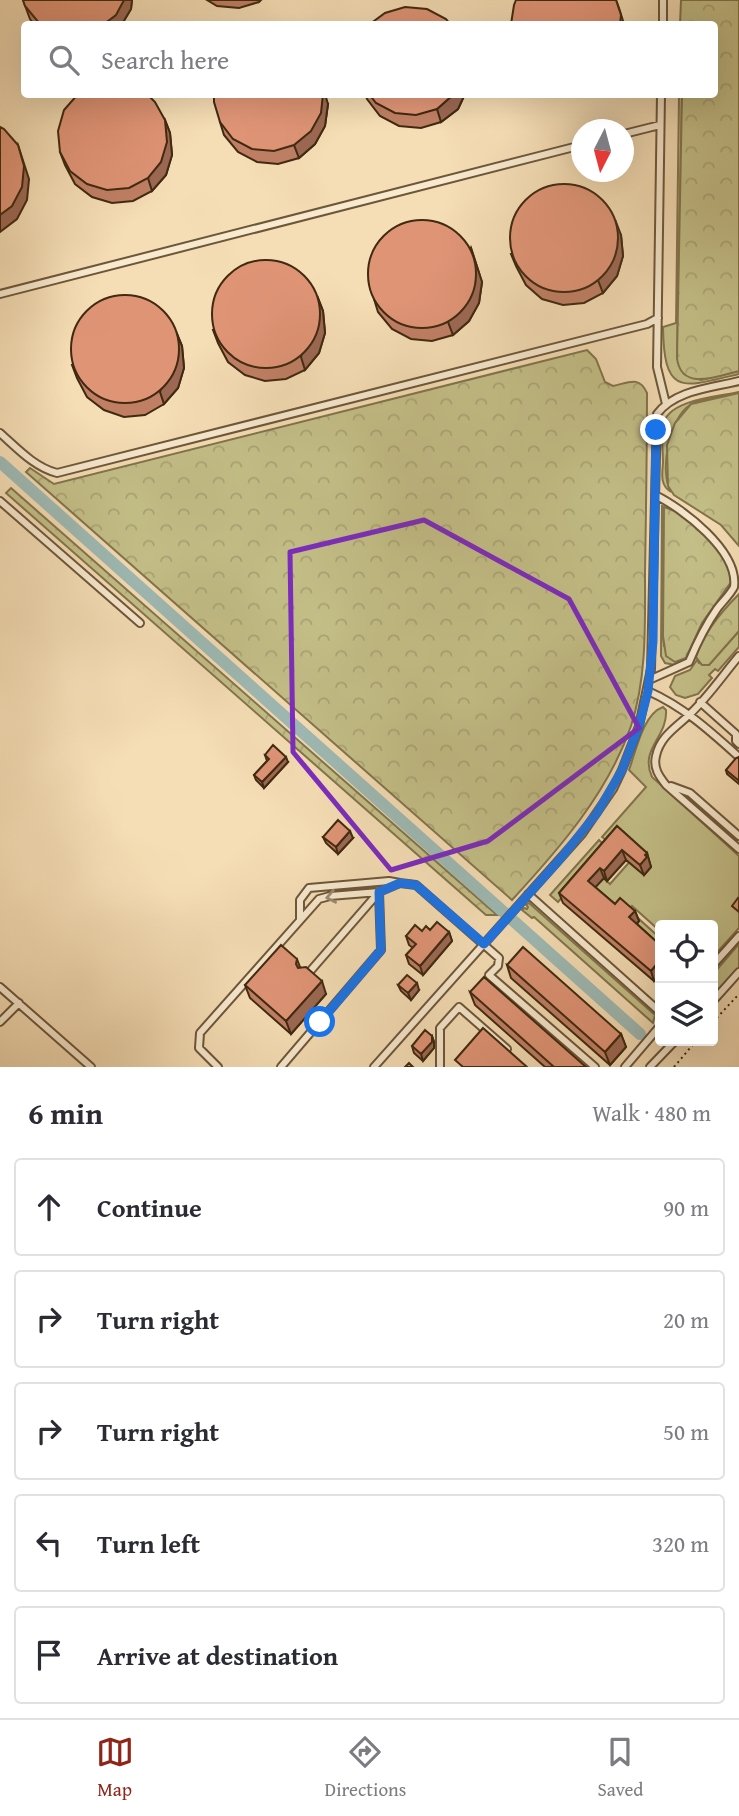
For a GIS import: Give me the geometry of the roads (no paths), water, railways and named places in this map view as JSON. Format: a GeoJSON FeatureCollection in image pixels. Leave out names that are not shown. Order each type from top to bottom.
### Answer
{"type":"FeatureCollection","features":[{"type":"Feature","properties":{"kind":"lane"},"geometry":{"type":"LineString","coordinates":[[663,0],[663,21]]}},
{"type":"Feature","properties":{"kind":"lane"},"geometry":{"type":"LineString","coordinates":[[661,98],[657,367],[666,404]]}},
{"type":"Feature","properties":{"kind":"lane"},"geometry":{"type":"LineString","coordinates":[[634,132],[660,125]]}},
{"type":"Feature","properties":{"kind":"lane"},"geometry":{"type":"LineString","coordinates":[[0,294],[571,148]]}},
{"type":"Feature","properties":{"kind":"lane"},"geometry":{"type":"LineString","coordinates":[[0,433],[32,460],[57,473],[634,327],[659,318]]}},
{"type":"Feature","properties":{"kind":"lane"},"geometry":{"type":"LineString","coordinates":[[374,1067],[582,834],[612,789],[639,726],[648,691],[654,610],[656,418],[666,404],[684,394],[739,381]]}},
{"type":"Feature","properties":{"kind":"lane"},"geometry":{"type":"LineString","coordinates":[[649,680],[689,662],[703,630],[734,586],[737,576],[734,557],[725,547],[685,511],[655,495]]}},
{"type":"Feature","properties":{"kind":"lane"},"geometry":{"type":"LineString","coordinates":[[0,501],[140,623]]}},
{"type":"Feature","properties":{"kind":"lane"},"geometry":{"type":"LineString","coordinates":[[739,656],[690,714],[662,741],[655,756],[657,774],[666,785],[739,849]]}},
{"type":"Feature","properties":{"kind":"lane"},"geometry":{"type":"LineString","coordinates":[[648,691],[671,701],[690,714],[739,757]]}},
{"type":"Feature","properties":{"kind":"lane"},"geometry":{"type":"LineString","coordinates":[[700,702],[738,734],[736,741],[739,744]]}},
{"type":"Feature","properties":{"kind":"lane"},"geometry":{"type":"LineString","coordinates":[[666,785],[690,793],[739,836]]}},
{"type":"Feature","properties":{"kind":"lane"},"geometry":{"type":"LineString","coordinates":[[300,920],[300,900],[309,888],[389,881],[419,887],[499,958],[498,966],[489,975],[595,1067]]}},
{"type":"Feature","properties":{"kind":"lane"},"geometry":{"type":"LineString","coordinates":[[218,1067],[199,1048],[200,1033],[300,920],[324,897],[379,892],[400,883]]}},
{"type":"Feature","properties":{"kind":"lane"},"geometry":{"type":"LineString","coordinates":[[306,976],[379,892]]}},
{"type":"Feature","properties":{"kind":"lane"},"geometry":{"type":"LineString","coordinates":[[281,1067],[381,950],[379,892]]}},
{"type":"Feature","properties":{"kind":"lane"},"geometry":{"type":"LineString","coordinates":[[528,894],[655,1008]]}},
{"type":"Feature","properties":{"kind":"lane"},"geometry":{"type":"LineString","coordinates":[[718,959],[739,936]]}},
{"type":"Feature","properties":{"kind":"lane"},"geometry":{"type":"LineString","coordinates":[[718,995],[739,972]]}},
{"type":"Feature","properties":{"kind":"lane"},"geometry":{"type":"LineString","coordinates":[[0,987],[91,1067]]}},
{"type":"Feature","properties":{"kind":"lane"},"geometry":{"type":"LineString","coordinates":[[0,1022],[19,1003]]}},
{"type":"Feature","properties":{"kind":"lane"},"geometry":{"type":"LineString","coordinates":[[440,1067],[440,1028],[459,1007],[517,1058]]}},
{"type":"Feature","properties":{"kind":"lane"},"geometry":{"type":"LineString","coordinates":[[625,1067],[655,1032]]}},
{"type":"Feature","properties":{"kind":"lane"},"geometry":{"type":"LineString","coordinates":[[651,1066],[669,1046]]}},
{"type":"Feature","properties":{"kind":"waterway"},"geometry":{"type":"LineString","coordinates":[[0,462],[640,1034]]}}]}
